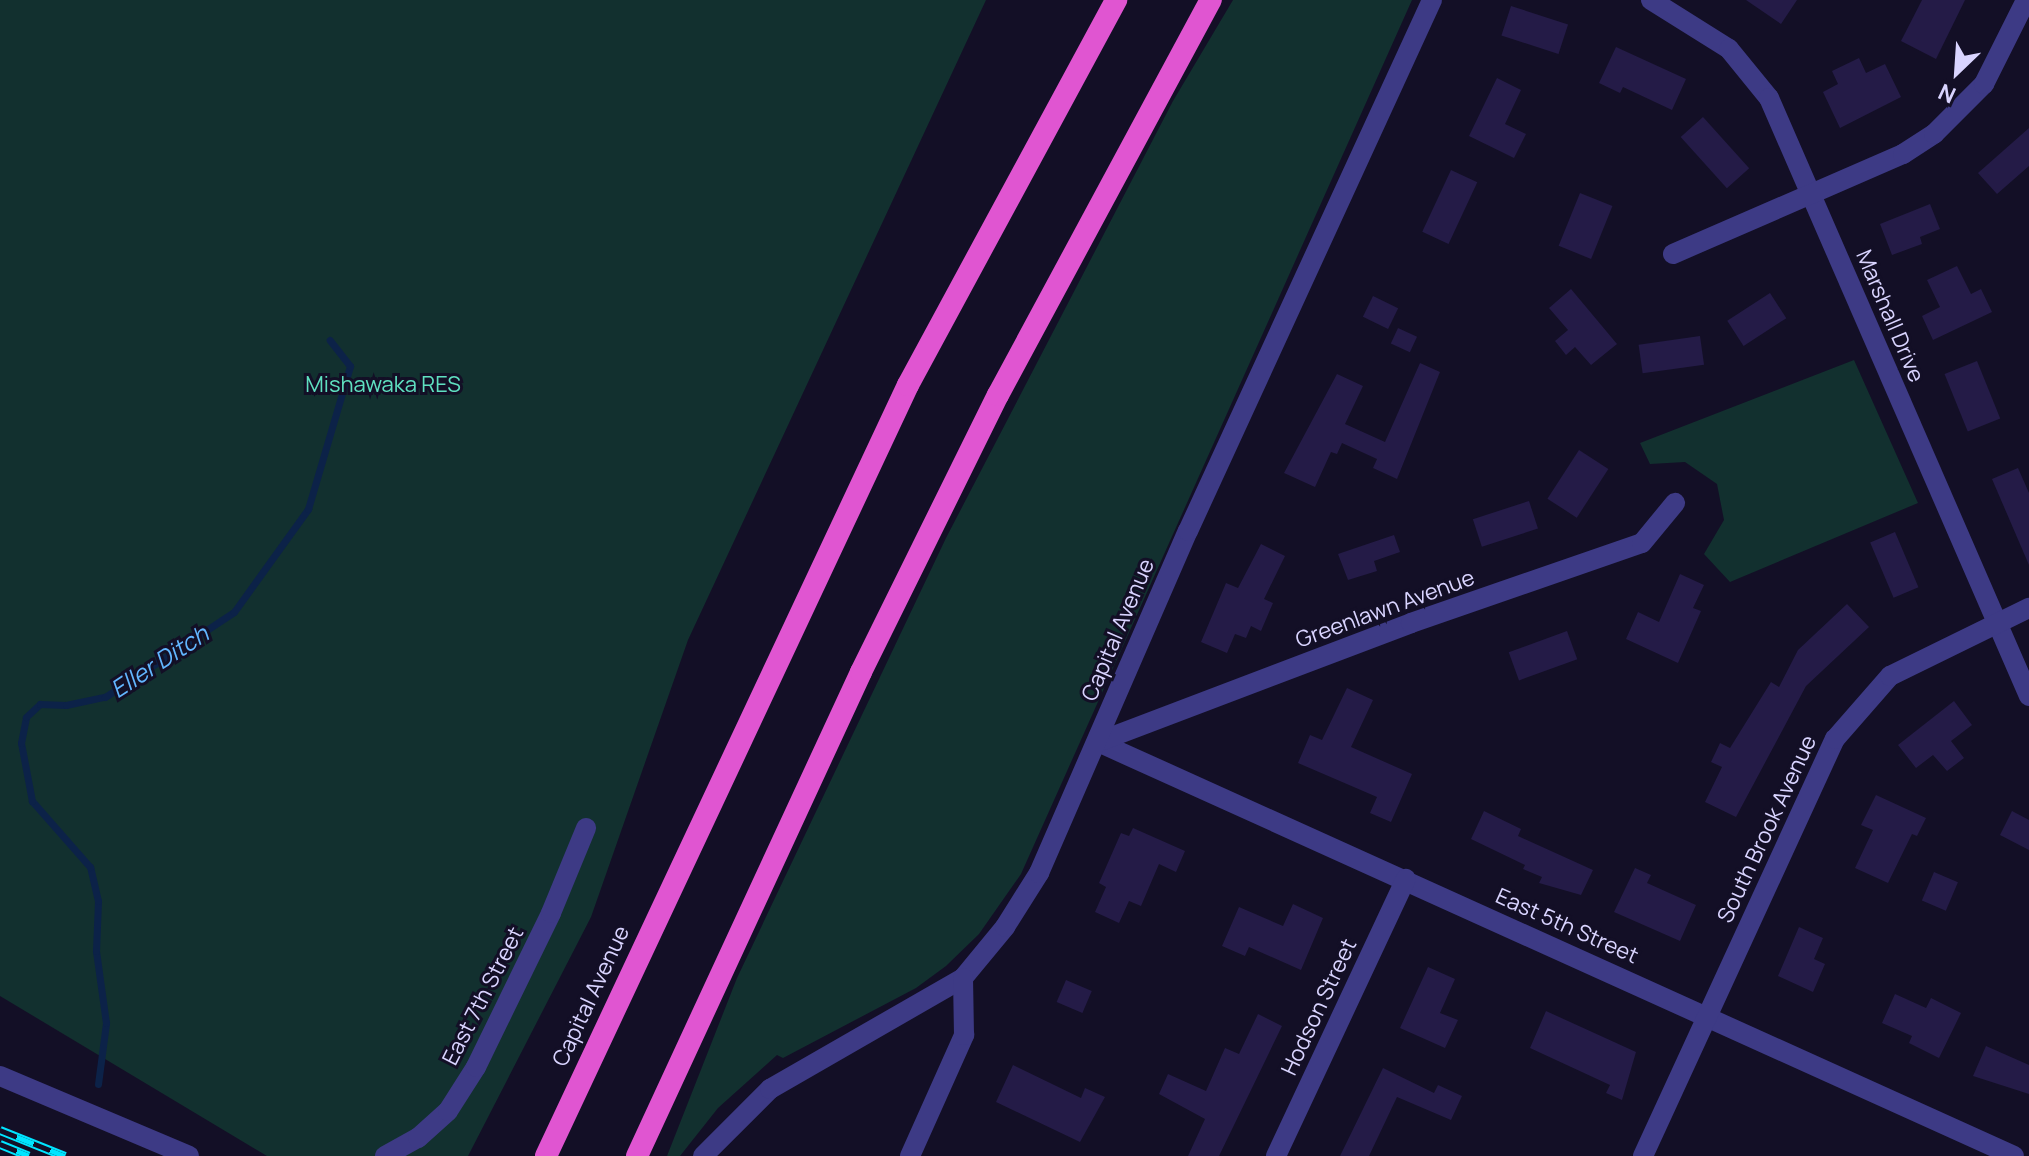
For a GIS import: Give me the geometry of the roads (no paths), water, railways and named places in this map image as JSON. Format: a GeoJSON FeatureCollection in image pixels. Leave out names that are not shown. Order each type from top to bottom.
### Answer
{"type":"FeatureCollection","features":[{"type":"Feature","properties":{"kind":"highway","name":"Capital Avenue"},"geometry":{"type":"LineString","coordinates":[[546,1156],[908,385],[1116,0]]}},
{"type":"Feature","properties":{"kind":"highway"},"geometry":{"type":"LineString","coordinates":[[637,1156],[861,672],[991,409],[1211,0]]}},
{"type":"Feature","properties":{"kind":"street","name":"Capital Avenue"},"geometry":{"type":"LineString","coordinates":[[703,1156],[770,1089],[963,978],[1005,927],[1039,873],[1188,531],[1432,0]]}},
{"type":"Feature","properties":{"kind":"street","name":"Marshall Drive"},"geometry":{"type":"LineString","coordinates":[[1651,0],[1700,26],[1749,71],[1769,98],[2029,696]]}},
{"type":"Feature","properties":{"kind":"street"},"geometry":{"type":"LineString","coordinates":[[1673,254],[1903,154],[1964,108],[1984,84],[2026,0]]}},
{"type":"Feature","properties":{"kind":"street","name":"Greenlawn Avenue"},"geometry":{"type":"LineString","coordinates":[[1098,742],[1411,623],[1642,543],[1675,503]]}},
{"type":"Feature","properties":{"kind":"street","name":"South Brook Avenue"},"geometry":{"type":"LineString","coordinates":[[1643,1156],[1835,739],[1890,676],[2029,608]]}},
{"type":"Feature","properties":{"kind":"street","name":"East 5th Street"},"geometry":{"type":"LineString","coordinates":[[1098,742],[2014,1156]]}},
{"type":"Feature","properties":{"kind":"street","name":"East 7th Street"},"geometry":{"type":"LineString","coordinates":[[385,1156],[418,1138],[448,1111],[476,1067],[551,913],[586,828]]}},
{"type":"Feature","properties":{"kind":"street","name":"Hodson Street"},"geometry":{"type":"LineString","coordinates":[[1276,1156],[1406,879]]}},
{"type":"Feature","properties":{"kind":"street"},"geometry":{"type":"LineString","coordinates":[[910,1156],[964,1035],[963,978]]}},
{"type":"Feature","properties":{"kind":"street"},"geometry":{"type":"LineString","coordinates":[[0,1076],[189,1156]]}},
{"type":"Feature","properties":{"kind":"waterway","name":"Eller Ditch"},"geometry":{"type":"LineString","coordinates":[[98,1084],[106,1023],[96,951],[98,901],[90,867],[32,801],[21,743],[26,717],[40,704],[66,705],[105,697],[234,612],[308,509],[350,366],[330,340]]}},
{"type":"Feature","properties":{"kind":"railway"},"geometry":{"type":"LineString","coordinates":[[0,1130],[65,1156]]}},
{"type":"Feature","properties":{"kind":"railway"},"geometry":{"type":"LineString","coordinates":[[0,1144],[29,1156]]}},
{"type":"Feature","properties":{"kind":"park label","name":"Mishawaka RES"},"geometry":{"type":"Point","coordinates":[383,385]}}]}
